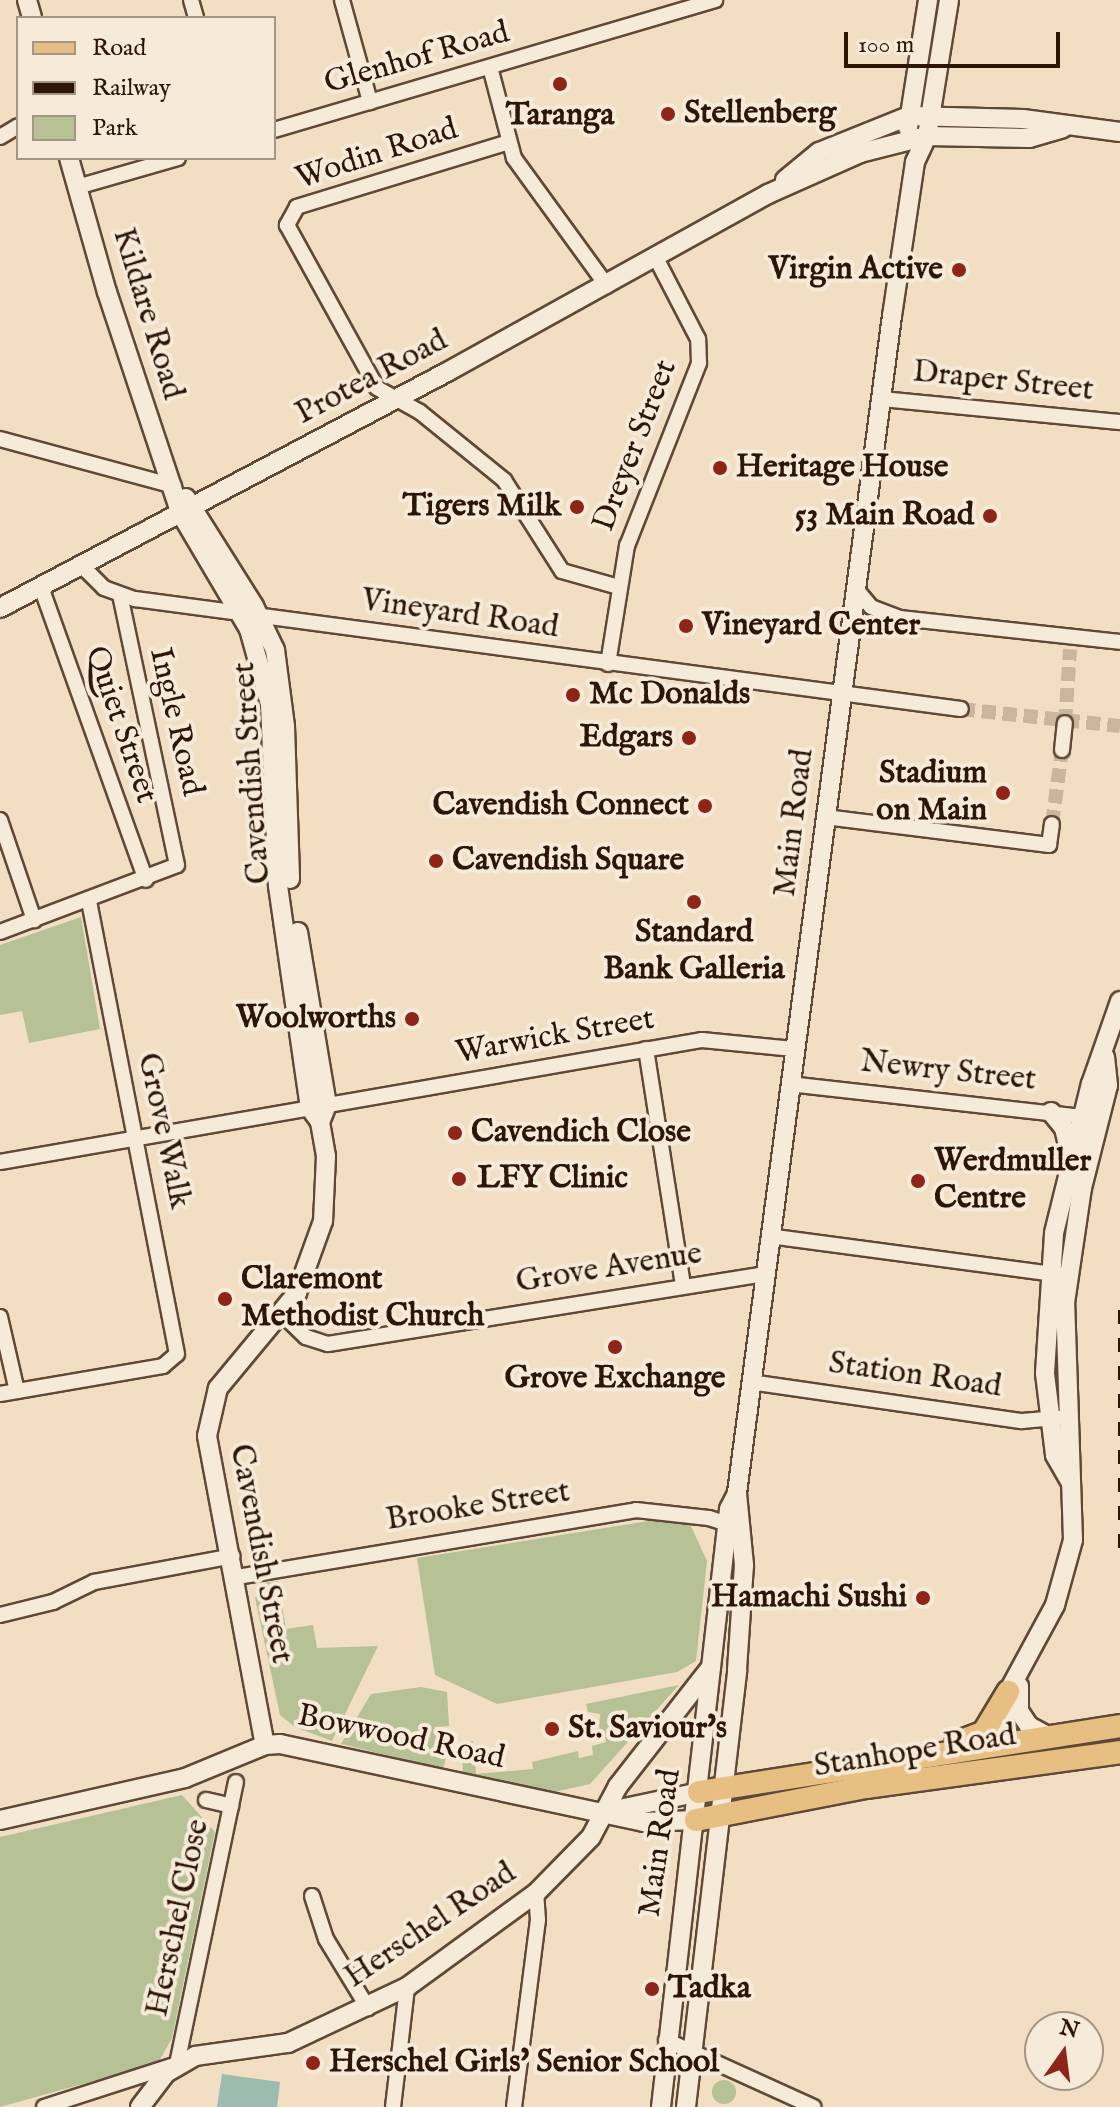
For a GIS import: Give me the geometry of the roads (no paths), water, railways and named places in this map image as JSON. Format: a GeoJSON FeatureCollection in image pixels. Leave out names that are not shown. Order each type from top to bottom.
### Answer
{"type":"FeatureCollection","features":[{"type":"Feature","properties":{"kind":"main road","name":"Main Road"},"geometry":{"type":"LineString","coordinates":[[915,162],[908,139],[909,116],[928,0]]}},
{"type":"Feature","properties":{"kind":"main road","name":"Main Road"},"geometry":{"type":"LineString","coordinates":[[661,2107],[666,2040],[696,1820],[713,1665],[735,1526],[750,1382],[881,399],[915,162],[927,136],[949,0]]}},
{"type":"Feature","properties":{"kind":"main road","name":"Protea Road"},"geometry":{"type":"LineString","coordinates":[[768,194],[819,152],[909,116],[1023,119],[1063,128]]}},
{"type":"Feature","properties":{"kind":"main road","name":"Protea Road"},"geometry":{"type":"LineString","coordinates":[[0,608],[607,286],[768,194],[860,153],[908,139],[927,136],[1029,138],[1063,128]]}},
{"type":"Feature","properties":{"kind":"main road"},"geometry":{"type":"LineString","coordinates":[[1063,128],[1120,132]]}},
{"type":"Feature","properties":{"kind":"main road","name":"Kildare Road"},"geometry":{"type":"LineString","coordinates":[[70,160],[107,292],[174,486]]}},
{"type":"Feature","properties":{"kind":"main road","name":"Cavendish Street"},"geometry":{"type":"LineString","coordinates":[[174,486],[250,615],[281,680],[291,888],[326,1166],[320,1239],[283,1315],[224,1378],[208,1410],[207,1450],[233,1556],[265,1745]]}},
{"type":"Feature","properties":{"kind":"main road"},"geometry":{"type":"LineString","coordinates":[[1071,1158],[1108,1085],[1105,1057],[1120,1001]]}},
{"type":"Feature","properties":{"kind":"main road"},"geometry":{"type":"LineString","coordinates":[[1051,1112],[1064,1128],[1071,1158],[1045,1373],[1048,1422],[1055,1455],[1071,1484]]}},
{"type":"Feature","properties":{"kind":"main road"},"geometry":{"type":"LineString","coordinates":[[902,1762],[979,1736],[1022,1671],[1069,1563],[1071,1484],[1059,1275],[1091,1118]]}},
{"type":"Feature","properties":{"kind":"main road","name":"Main Road"},"geometry":{"type":"LineString","coordinates":[[686,2107],[689,2048],[724,1788],[743,1589],[735,1526]]}},
{"type":"Feature","properties":{"kind":"main road","name":"Herschel Road"},"geometry":{"type":"LineString","coordinates":[[177,2064],[195,2056],[288,2043],[368,2008],[407,1987],[536,1893],[582,1847],[606,1812],[618,1786],[713,1665]]}},
{"type":"Feature","properties":{"kind":"main road"},"geometry":{"type":"LineString","coordinates":[[1022,1671],[1019,1711],[1029,1726],[1048,1736]]}},
{"type":"Feature","properties":{"kind":"main road"},"geometry":{"type":"LineString","coordinates":[[1008,1692],[1004,1719],[1010,1743],[1025,1753],[1091,1747],[1111,1753]]}},
{"type":"Feature","properties":{"kind":"main road","name":"Stanhope Road"},"geometry":{"type":"LineString","coordinates":[[724,1788],[1114,1727]]}},
{"type":"Feature","properties":{"kind":"main road","name":"Bowwood Road"},"geometry":{"type":"LineString","coordinates":[[0,1820],[185,1778],[265,1745],[606,1812],[643,1822],[720,1816]]}},
{"type":"Feature","properties":{"kind":"main road","name":"Stanhope Road"},"geometry":{"type":"LineString","coordinates":[[720,1816],[866,1787],[1111,1753]]}},
{"type":"Feature","properties":{"kind":"main road","name":"Bowwood Road"},"geometry":{"type":"LineString","coordinates":[[606,1812],[724,1788]]}},
{"type":"Feature","properties":{"kind":"main road"},"geometry":{"type":"LineString","coordinates":[[140,2107],[177,2064]]}},
{"type":"Feature","properties":{"kind":"street"},"geometry":{"type":"LineString","coordinates":[[342,0],[370,102]]}},
{"type":"Feature","properties":{"kind":"street","name":"Glenhof Road"},"geometry":{"type":"LineString","coordinates":[[276,129],[715,0]]}},
{"type":"Feature","properties":{"kind":"street"},"geometry":{"type":"LineString","coordinates":[[490,67],[514,158],[607,286]]}},
{"type":"Feature","properties":{"kind":"street","name":"Wodin Road"},"geometry":{"type":"LineString","coordinates":[[397,399],[377,388],[290,232],[289,215],[297,207],[509,142]]}},
{"type":"Feature","properties":{"kind":"street"},"geometry":{"type":"LineString","coordinates":[[77,187],[171,160]]}},
{"type":"Feature","properties":{"kind":"street","name":"Dreyer Street"},"geometry":{"type":"LineString","coordinates":[[608,664],[627,546],[699,363],[698,339],[656,258]]}},
{"type":"Feature","properties":{"kind":"street"},"geometry":{"type":"LineString","coordinates":[[397,399],[504,480],[562,571],[619,587]]}},
{"type":"Feature","properties":{"kind":"street","name":"Draper Street"},"geometry":{"type":"LineString","coordinates":[[881,399],[1120,422]]}},
{"type":"Feature","properties":{"kind":"street"},"geometry":{"type":"LineString","coordinates":[[0,439],[174,486]]}},
{"type":"Feature","properties":{"kind":"street","name":"Vineyard Road"},"geometry":{"type":"LineString","coordinates":[[82,566],[92,580],[120,595],[842,696],[961,709]]}},
{"type":"Feature","properties":{"kind":"street","name":"Quiet Street"},"geometry":{"type":"LineString","coordinates":[[41,587],[146,880]]}},
{"type":"Feature","properties":{"kind":"street"},"geometry":{"type":"LineString","coordinates":[[856,589],[871,607],[900,618],[1070,643],[1120,642]]}},
{"type":"Feature","properties":{"kind":"street","name":"Ingle Road"},"geometry":{"type":"LineString","coordinates":[[120,595],[177,861],[171,872],[146,880]]}},
{"type":"Feature","properties":{"kind":"street"},"geometry":{"type":"LineString","coordinates":[[1062,750],[1065,723]]}},
{"type":"Feature","properties":{"kind":"street"},"geometry":{"type":"LineString","coordinates":[[825,817],[1049,845],[1052,824]]}},
{"type":"Feature","properties":{"kind":"street"},"geometry":{"type":"LineString","coordinates":[[0,820],[34,920]]}},
{"type":"Feature","properties":{"kind":"street"},"geometry":{"type":"LineString","coordinates":[[0,932],[146,880]]}},
{"type":"Feature","properties":{"kind":"street","name":"Grove Walk"},"geometry":{"type":"LineString","coordinates":[[17,1391],[163,1366],[174,1359],[178,1346],[89,900]]}},
{"type":"Feature","properties":{"kind":"street","name":"Warwick Street"},"geometry":{"type":"LineString","coordinates":[[0,1162],[135,1135],[319,1112],[646,1049],[717,1040],[794,1049]]}},
{"type":"Feature","properties":{"kind":"street"},"geometry":{"type":"LineString","coordinates":[[646,1049],[683,1285]]}},
{"type":"Feature","properties":{"kind":"street","name":"Newry Street"},"geometry":{"type":"LineString","coordinates":[[789,1084],[1091,1118]]}},
{"type":"Feature","properties":{"kind":"street"},"geometry":{"type":"LineString","coordinates":[[769,1236],[1059,1275]]}},
{"type":"Feature","properties":{"kind":"street","name":"Grove Avenue"},"geometry":{"type":"LineString","coordinates":[[283,1315],[306,1337],[328,1344],[764,1274]]}},
{"type":"Feature","properties":{"kind":"street"},"geometry":{"type":"LineString","coordinates":[[0,1317],[17,1391],[0,1394]]}},
{"type":"Feature","properties":{"kind":"street","name":"Station Road"},"geometry":{"type":"LineString","coordinates":[[750,1382],[1048,1422]]}},
{"type":"Feature","properties":{"kind":"street"},"geometry":{"type":"LineString","coordinates":[[1048,1422],[1066,1408]]}},
{"type":"Feature","properties":{"kind":"street","name":"Brooke Street"},"geometry":{"type":"LineString","coordinates":[[237,1577],[636,1510],[735,1526]]}},
{"type":"Feature","properties":{"kind":"street"},"geometry":{"type":"LineString","coordinates":[[0,1615],[53,1602],[94,1582],[233,1556]]}},
{"type":"Feature","properties":{"kind":"street","name":"Herschel Close"},"geometry":{"type":"LineString","coordinates":[[177,2064],[236,1782]]}},
{"type":"Feature","properties":{"kind":"street"},"geometry":{"type":"LineString","coordinates":[[206,1800],[231,1806]]}},
{"type":"Feature","properties":{"kind":"street"},"geometry":{"type":"LineString","coordinates":[[514,2107],[538,1920],[536,1893]]}},
{"type":"Feature","properties":{"kind":"street"},"geometry":{"type":"LineString","coordinates":[[312,1896],[326,1939],[368,2008]]}},
{"type":"Feature","properties":{"kind":"street"},"geometry":{"type":"LineString","coordinates":[[393,2107],[407,1987]]}},
{"type":"Feature","properties":{"kind":"street"},"geometry":{"type":"LineString","coordinates":[[666,2040],[814,2107]]}},
{"type":"Feature","properties":{"kind":"street"},"geometry":{"type":"LineString","coordinates":[[44,2107],[177,2064]]}},
{"type":"Feature","properties":{"kind":"tunnel"},"geometry":{"type":"LineString","coordinates":[[1065,723],[1070,649]]}},
{"type":"Feature","properties":{"kind":"tunnel"},"geometry":{"type":"LineString","coordinates":[[961,709],[1120,726]]}},
{"type":"Feature","properties":{"kind":"tunnel"},"geometry":{"type":"LineString","coordinates":[[1052,824],[1062,750]]}},
{"type":"Feature","properties":{"kind":"railway"},"geometry":{"type":"LineString","coordinates":[[1120,1310],[1120,1554]]}},
{"type":"Feature","properties":{"kind":"place","name":"Taranga"},"geometry":{"type":"Point","coordinates":[560,84]}},
{"type":"Feature","properties":{"kind":"place","name":"Stellenberg"},"geometry":{"type":"Point","coordinates":[668,114]}},
{"type":"Feature","properties":{"kind":"place","name":"Virgin Active"},"geometry":{"type":"Point","coordinates":[959,270]}},
{"type":"Feature","properties":{"kind":"place","name":"Heritage House"},"geometry":{"type":"Point","coordinates":[720,468]}},
{"type":"Feature","properties":{"kind":"place","name":"Tigers Milk"},"geometry":{"type":"Point","coordinates":[577,507]}},
{"type":"Feature","properties":{"kind":"place","name":"53 Main Road"},"geometry":{"type":"Point","coordinates":[990,516]}},
{"type":"Feature","properties":{"kind":"place","name":"Vineyard Center"},"geometry":{"type":"Point","coordinates":[686,626]}},
{"type":"Feature","properties":{"kind":"place","name":"Mc Donalds"},"geometry":{"type":"Point","coordinates":[573,695]}},
{"type":"Feature","properties":{"kind":"place","name":"Edgars"},"geometry":{"type":"Point","coordinates":[689,738]}},
{"type":"Feature","properties":{"kind":"place","name":"Stadium on Main"},"geometry":{"type":"Point","coordinates":[1003,793]}},
{"type":"Feature","properties":{"kind":"place","name":"Cavendish Connect"},"geometry":{"type":"Point","coordinates":[705,806]}},
{"type":"Feature","properties":{"kind":"place","name":"Cavendish Square"},"geometry":{"type":"Point","coordinates":[436,861]}},
{"type":"Feature","properties":{"kind":"place","name":"Standard Bank Galleria"},"geometry":{"type":"Point","coordinates":[694,902]}},
{"type":"Feature","properties":{"kind":"place","name":"Woolworths"},"geometry":{"type":"Point","coordinates":[412,1019]}},
{"type":"Feature","properties":{"kind":"place","name":"Cavendich Close"},"geometry":{"type":"Point","coordinates":[455,1133]}},
{"type":"Feature","properties":{"kind":"place","name":"LFY Clinic"},"geometry":{"type":"Point","coordinates":[459,1179]}},
{"type":"Feature","properties":{"kind":"place","name":"Werdmuller Centre"},"geometry":{"type":"Point","coordinates":[918,1181]}},
{"type":"Feature","properties":{"kind":"place","name":"Claremont Methodist Church"},"geometry":{"type":"Point","coordinates":[225,1299]}},
{"type":"Feature","properties":{"kind":"place","name":"Grove Exchange"},"geometry":{"type":"Point","coordinates":[615,1347]}},
{"type":"Feature","properties":{"kind":"place","name":"Hamachi Sushi"},"geometry":{"type":"Point","coordinates":[923,1598]}},
{"type":"Feature","properties":{"kind":"place","name":"St. Saviour's"},"geometry":{"type":"Point","coordinates":[552,1729]}},
{"type":"Feature","properties":{"kind":"place","name":"Tadka"},"geometry":{"type":"Point","coordinates":[652,1989]}},
{"type":"Feature","properties":{"kind":"place","name":"Herschel Girls' Senior School"},"geometry":{"type":"Point","coordinates":[313,2063]}}]}
